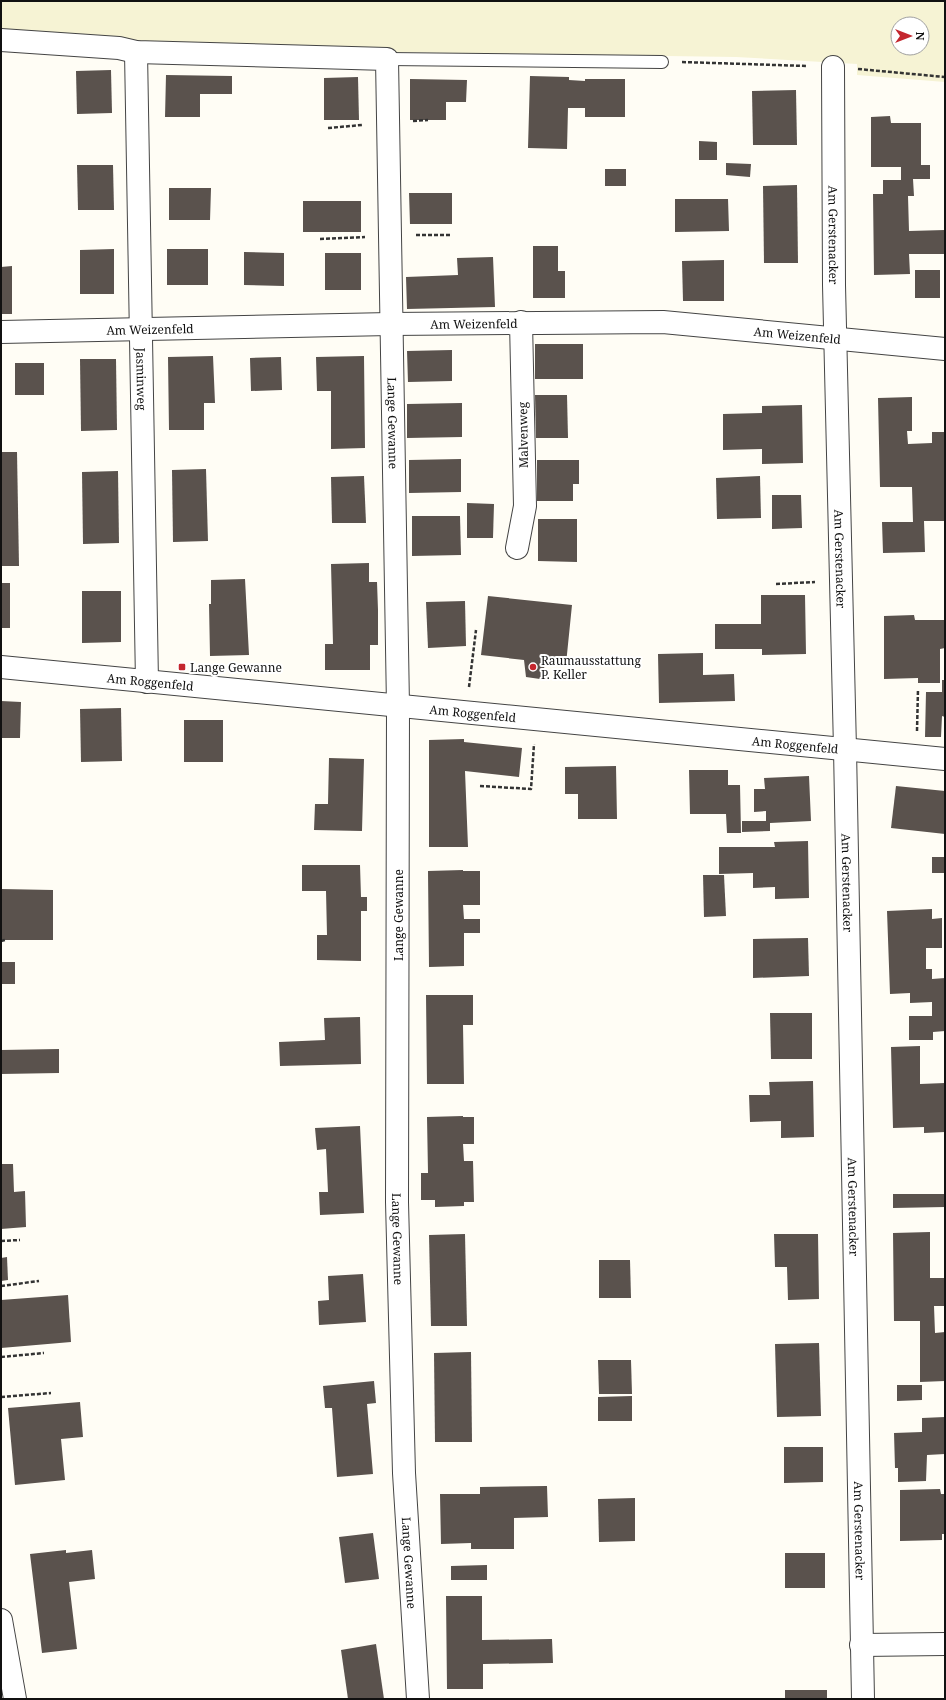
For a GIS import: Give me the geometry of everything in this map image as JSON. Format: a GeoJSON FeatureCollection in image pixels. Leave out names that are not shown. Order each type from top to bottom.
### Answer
{"type":"FeatureCollection","features":[{"type":"Feature","properties":{"kind":"street"},"geometry":{"type":"LineString","coordinates":[[1,40],[119,48],[136,52],[386,59]]}},
{"type":"Feature","properties":{"kind":"street","name":"Jasminweg"},"geometry":{"type":"LineString","coordinates":[[136,52],[147,682]]}},
{"type":"Feature","properties":{"kind":"street","name":"Lange Gewanne"},"geometry":{"type":"LineString","coordinates":[[386,59],[398,706],[397,1202],[404,1473],[418,1699]]}},
{"type":"Feature","properties":{"kind":"street","name":"Am Gerstenacker"},"geometry":{"type":"LineString","coordinates":[[833,67],[835,338],[845,749],[862,1699]]}},
{"type":"Feature","properties":{"kind":"street","name":"Am Weizenfeld"},"geometry":{"type":"LineString","coordinates":[[1,332],[521,322],[663,322],[945,349]]}},
{"type":"Feature","properties":{"kind":"street","name":"Malvenweg"},"geometry":{"type":"LineString","coordinates":[[517,548],[525,506],[521,322]]}},
{"type":"Feature","properties":{"kind":"street","name":"Am Roggenfeld"},"geometry":{"type":"LineString","coordinates":[[1,667],[945,759]]}},
{"type":"Feature","properties":{"kind":"street"},"geometry":{"type":"LineString","coordinates":[[1,1620],[15,1699]]}},
{"type":"Feature","properties":{"kind":"street"},"geometry":{"type":"LineString","coordinates":[[861,1644],[945,1644]]}},
{"type":"Feature","properties":{"kind":"lane"},"geometry":{"type":"LineString","coordinates":[[386,59],[662,62]]}},
{"type":"Feature","properties":{"kind":"path"},"geometry":{"type":"LineString","coordinates":[[662,62],[833,67],[945,78]]}},
{"type":"Feature","properties":{"kind":"path"},"geometry":{"type":"LineString","coordinates":[[776,584],[841,581]]}},
{"type":"Feature","properties":{"kind":"path"},"geometry":{"type":"LineString","coordinates":[[466,713],[476,630]]}},
{"type":"Feature","properties":{"kind":"path"},"geometry":{"type":"LineString","coordinates":[[916,756],[918,689]]}},
{"type":"Feature","properties":{"kind":"path"},"geometry":{"type":"LineString","coordinates":[[480,786],[531,789],[535,720]]}},
{"type":"Feature","properties":{"kind":"path"},"geometry":{"type":"LineString","coordinates":[[1,941],[5,940]]}},
{"type":"Feature","properties":{"kind":"path"},"geometry":{"type":"LineString","coordinates":[[1,1241],[20,1240]]}},
{"type":"Feature","properties":{"kind":"path"},"geometry":{"type":"LineString","coordinates":[[1,1286],[39,1281]]}},
{"type":"Feature","properties":{"kind":"path"},"geometry":{"type":"LineString","coordinates":[[1,1357],[44,1353]]}},
{"type":"Feature","properties":{"kind":"path"},"geometry":{"type":"LineString","coordinates":[[1,1398],[50,1393]]}},
{"type":"Feature","properties":{"kind":"shaded area"},"geometry":{"type":"Polygon","coordinates":[[[1,1],[945,1],[945,82],[857,75],[857,64],[736,57],[223,48],[1,31],[1,1]]]}},
{"type":"Feature","properties":{"kind":"building"},"geometry":{"type":"Polygon","coordinates":[[[111,70],[112,113],[77,114],[76,71],[111,70]]]}},
{"type":"Feature","properties":{"kind":"building"},"geometry":{"type":"Polygon","coordinates":[[[166,75],[232,76],[232,94],[200,94],[200,117],[165,117],[166,75]]]}},
{"type":"Feature","properties":{"kind":"building"},"geometry":{"type":"Polygon","coordinates":[[[530,76],[569,77],[569,80],[585,81],[585,79],[625,79],[625,117],[585,117],[585,108],[568,108],[567,149],[528,148],[530,76]]]}},
{"type":"Feature","properties":{"kind":"building"},"geometry":{"type":"Polygon","coordinates":[[[358,77],[359,120],[324,120],[324,78],[358,77]]]}},
{"type":"Feature","properties":{"kind":"building"},"geometry":{"type":"Polygon","coordinates":[[[410,79],[467,80],[466,102],[446,102],[446,120],[410,120],[410,79]]]}},
{"type":"Feature","properties":{"kind":"building"},"geometry":{"type":"Polygon","coordinates":[[[796,90],[797,145],[753,145],[752,91],[796,90]]]}},
{"type":"Feature","properties":{"kind":"building"},"geometry":{"type":"Polygon","coordinates":[[[890,116],[891,123],[921,123],[921,165],[930,165],[930,179],[913,179],[914,196],[908,196],[909,231],[945,230],[945,254],[909,254],[910,274],[874,275],[873,194],[883,194],[883,180],[901,180],[901,167],[871,167],[871,117],[890,116]]]}},
{"type":"Feature","properties":{"kind":"building"},"geometry":{"type":"Polygon","coordinates":[[[699,141],[717,142],[717,160],[699,160],[699,141]]]}},
{"type":"Feature","properties":{"kind":"building"},"geometry":{"type":"Polygon","coordinates":[[[726,163],[751,164],[750,177],[726,175],[726,163]]]}},
{"type":"Feature","properties":{"kind":"building"},"geometry":{"type":"Polygon","coordinates":[[[77,165],[113,165],[114,210],[78,210],[77,165]]]}},
{"type":"Feature","properties":{"kind":"building"},"geometry":{"type":"Polygon","coordinates":[[[605,169],[626,169],[626,186],[605,186],[605,169]]]}},
{"type":"Feature","properties":{"kind":"building"},"geometry":{"type":"Polygon","coordinates":[[[797,185],[798,263],[764,263],[763,186],[797,185]]]}},
{"type":"Feature","properties":{"kind":"building"},"geometry":{"type":"Polygon","coordinates":[[[169,188],[211,188],[210,220],[169,220],[169,188]]]}},
{"type":"Feature","properties":{"kind":"building"},"geometry":{"type":"Polygon","coordinates":[[[409,193],[452,193],[452,224],[410,224],[409,193]]]}},
{"type":"Feature","properties":{"kind":"building"},"geometry":{"type":"Polygon","coordinates":[[[675,199],[728,199],[729,231],[675,232],[675,199]]]}},
{"type":"Feature","properties":{"kind":"building"},"geometry":{"type":"Polygon","coordinates":[[[303,201],[361,201],[361,232],[303,232],[303,201]]]}},
{"type":"Feature","properties":{"kind":"building"},"geometry":{"type":"Polygon","coordinates":[[[533,246],[558,246],[558,271],[565,271],[565,298],[533,298],[533,246]]]}},
{"type":"Feature","properties":{"kind":"building"},"geometry":{"type":"Polygon","coordinates":[[[114,249],[114,294],[80,294],[80,250],[114,249]]]}},
{"type":"Feature","properties":{"kind":"building"},"geometry":{"type":"Polygon","coordinates":[[[167,249],[208,249],[208,285],[167,285],[167,249]]]}},
{"type":"Feature","properties":{"kind":"building"},"geometry":{"type":"Polygon","coordinates":[[[244,252],[284,253],[284,286],[244,285],[244,252]]]}},
{"type":"Feature","properties":{"kind":"building"},"geometry":{"type":"Polygon","coordinates":[[[325,253],[361,253],[361,290],[325,290],[325,253]]]}},
{"type":"Feature","properties":{"kind":"building"},"geometry":{"type":"Polygon","coordinates":[[[493,257],[495,307],[407,309],[406,277],[458,275],[457,258],[493,257]]]}},
{"type":"Feature","properties":{"kind":"building"},"geometry":{"type":"Polygon","coordinates":[[[724,260],[724,301],[683,301],[682,261],[724,260]]]}},
{"type":"Feature","properties":{"kind":"building"},"geometry":{"type":"Polygon","coordinates":[[[12,266],[12,314],[1,314],[1,267],[12,266]]]}},
{"type":"Feature","properties":{"kind":"building"},"geometry":{"type":"Polygon","coordinates":[[[915,270],[940,270],[940,298],[915,298],[915,270]]]}},
{"type":"Feature","properties":{"kind":"building"},"geometry":{"type":"Polygon","coordinates":[[[535,344],[583,344],[583,379],[535,379],[535,344]]]}},
{"type":"Feature","properties":{"kind":"building"},"geometry":{"type":"Polygon","coordinates":[[[452,350],[452,381],[408,382],[407,351],[452,350]]]}},
{"type":"Feature","properties":{"kind":"building"},"geometry":{"type":"Polygon","coordinates":[[[213,356],[215,403],[204,403],[204,430],[169,430],[168,357],[213,356]]]}},
{"type":"Feature","properties":{"kind":"building"},"geometry":{"type":"Polygon","coordinates":[[[364,356],[365,448],[331,449],[331,391],[317,391],[316,357],[364,356]]]}},
{"type":"Feature","properties":{"kind":"building"},"geometry":{"type":"Polygon","coordinates":[[[281,357],[282,390],[251,391],[250,358],[281,357]]]}},
{"type":"Feature","properties":{"kind":"building"},"geometry":{"type":"Polygon","coordinates":[[[80,359],[116,359],[117,430],[81,431],[80,359]]]}},
{"type":"Feature","properties":{"kind":"building"},"geometry":{"type":"Polygon","coordinates":[[[15,363],[44,363],[44,395],[15,395],[15,363]]]}},
{"type":"Feature","properties":{"kind":"building"},"geometry":{"type":"Polygon","coordinates":[[[535,395],[567,395],[568,438],[536,438],[535,395]]]}},
{"type":"Feature","properties":{"kind":"building"},"geometry":{"type":"Polygon","coordinates":[[[912,397],[912,431],[907,431],[908,444],[932,443],[932,432],[944,432],[945,521],[924,521],[925,552],[883,553],[882,522],[913,522],[912,487],[880,487],[878,398],[912,397]]]}},
{"type":"Feature","properties":{"kind":"building"},"geometry":{"type":"Polygon","coordinates":[[[462,403],[462,437],[407,438],[407,404],[462,403]]]}},
{"type":"Feature","properties":{"kind":"building"},"geometry":{"type":"Polygon","coordinates":[[[802,405],[803,463],[762,464],[762,449],[723,450],[723,414],[762,413],[762,406],[802,405]]]}},
{"type":"Feature","properties":{"kind":"building"},"geometry":{"type":"Polygon","coordinates":[[[1,452],[17,452],[19,566],[1,566],[1,452]]]}},
{"type":"Feature","properties":{"kind":"building"},"geometry":{"type":"Polygon","coordinates":[[[461,459],[461,492],[409,493],[409,460],[461,459]]]}},
{"type":"Feature","properties":{"kind":"building"},"geometry":{"type":"Polygon","coordinates":[[[537,460],[579,460],[579,484],[573,484],[573,501],[537,501],[537,460]]]}},
{"type":"Feature","properties":{"kind":"building"},"geometry":{"type":"Polygon","coordinates":[[[206,469],[208,541],[173,542],[172,470],[206,469]]]}},
{"type":"Feature","properties":{"kind":"building"},"geometry":{"type":"Polygon","coordinates":[[[118,471],[119,543],[83,544],[82,472],[118,471]]]}},
{"type":"Feature","properties":{"kind":"building"},"geometry":{"type":"Polygon","coordinates":[[[364,476],[366,523],[332,523],[331,477],[364,476]]]}},
{"type":"Feature","properties":{"kind":"building"},"geometry":{"type":"Polygon","coordinates":[[[760,476],[761,518],[717,519],[716,478],[760,476]]]}},
{"type":"Feature","properties":{"kind":"building"},"geometry":{"type":"Polygon","coordinates":[[[772,495],[801,495],[802,528],[772,529],[772,495]]]}},
{"type":"Feature","properties":{"kind":"building"},"geometry":{"type":"Polygon","coordinates":[[[467,503],[494,504],[493,538],[467,538],[467,503]]]}},
{"type":"Feature","properties":{"kind":"building"},"geometry":{"type":"Polygon","coordinates":[[[412,516],[460,516],[461,555],[412,556],[412,516]]]}},
{"type":"Feature","properties":{"kind":"building"},"geometry":{"type":"Polygon","coordinates":[[[538,519],[577,519],[577,562],[538,561],[538,519]]]}},
{"type":"Feature","properties":{"kind":"building"},"geometry":{"type":"Polygon","coordinates":[[[369,563],[369,582],[377,582],[378,610],[378,645],[370,645],[370,670],[325,670],[325,644],[333,644],[331,564],[369,563]]]}},
{"type":"Feature","properties":{"kind":"building"},"geometry":{"type":"Polygon","coordinates":[[[245,579],[249,655],[210,656],[209,604],[211,604],[211,580],[245,579]]]}},
{"type":"Feature","properties":{"kind":"building"},"geometry":{"type":"Polygon","coordinates":[[[1,583],[10,583],[10,628],[1,628],[1,583]]]}},
{"type":"Feature","properties":{"kind":"building"},"geometry":{"type":"Polygon","coordinates":[[[82,591],[121,591],[121,642],[82,643],[82,591]]]}},
{"type":"Feature","properties":{"kind":"building"},"geometry":{"type":"Polygon","coordinates":[[[761,595],[805,595],[806,654],[762,655],[762,649],[715,649],[715,624],[761,624],[761,595]]]}},
{"type":"Feature","properties":{"kind":"building"},"geometry":{"type":"Polygon","coordinates":[[[488,596],[572,605],[566,664],[545,662],[540,679],[526,677],[524,660],[481,655],[488,596]]]}},
{"type":"Feature","properties":{"kind":"building"},"geometry":{"type":"Polygon","coordinates":[[[465,601],[466,646],[428,648],[426,602],[465,601]]]}},
{"type":"Feature","properties":{"kind":"building"},"geometry":{"type":"Polygon","coordinates":[[[914,615],[915,620],[945,620],[945,648],[940,649],[940,683],[918,683],[918,678],[884,679],[884,616],[914,615]]]}},
{"type":"Feature","properties":{"kind":"building"},"geometry":{"type":"Polygon","coordinates":[[[703,653],[703,675],[734,674],[735,701],[659,703],[658,654],[703,653]]]}},
{"type":"Feature","properties":{"kind":"building"},"geometry":{"type":"Polygon","coordinates":[[[942,680],[945,680],[945,717],[942,716],[941,737],[925,737],[926,692],[942,692],[942,680]]]}},
{"type":"Feature","properties":{"kind":"building"},"geometry":{"type":"Polygon","coordinates":[[[1,701],[21,702],[20,738],[1,738],[1,701]]]}},
{"type":"Feature","properties":{"kind":"building"},"geometry":{"type":"Polygon","coordinates":[[[121,708],[122,761],[81,762],[80,709],[121,708]]]}},
{"type":"Feature","properties":{"kind":"building"},"geometry":{"type":"Polygon","coordinates":[[[184,720],[223,720],[223,762],[184,762],[184,720]]]}},
{"type":"Feature","properties":{"kind":"building"},"geometry":{"type":"Polygon","coordinates":[[[464,739],[464,742],[522,748],[519,777],[465,771],[468,847],[429,847],[429,740],[464,739]]]}},
{"type":"Feature","properties":{"kind":"building"},"geometry":{"type":"Polygon","coordinates":[[[329,758],[364,759],[362,831],[314,830],[315,804],[328,804],[329,758]]]}},
{"type":"Feature","properties":{"kind":"building"},"geometry":{"type":"Polygon","coordinates":[[[616,766],[617,819],[578,819],[578,794],[565,794],[565,767],[616,766]]]}},
{"type":"Feature","properties":{"kind":"building"},"geometry":{"type":"Polygon","coordinates":[[[689,770],[728,770],[728,785],[740,785],[741,833],[727,833],[726,814],[690,814],[689,770]]]}},
{"type":"Feature","properties":{"kind":"building"},"geometry":{"type":"Polygon","coordinates":[[[809,776],[811,821],[770,823],[770,831],[742,832],[742,821],[766,821],[766,811],[754,812],[754,789],[765,789],[764,778],[809,776]]]}},
{"type":"Feature","properties":{"kind":"building"},"geometry":{"type":"Polygon","coordinates":[[[896,786],[945,791],[945,834],[891,828],[896,786]]]}},
{"type":"Feature","properties":{"kind":"building"},"geometry":{"type":"Polygon","coordinates":[[[808,841],[809,898],[775,899],[775,887],[753,888],[753,873],[719,874],[719,847],[775,847],[774,842],[808,841]]]}},
{"type":"Feature","properties":{"kind":"building"},"geometry":{"type":"Polygon","coordinates":[[[932,857],[945,857],[945,873],[932,873],[932,857]]]}},
{"type":"Feature","properties":{"kind":"building"},"geometry":{"type":"Polygon","coordinates":[[[302,865],[360,865],[361,897],[367,897],[367,911],[361,911],[361,961],[317,960],[317,935],[327,935],[326,891],[302,891],[302,865]]]}},
{"type":"Feature","properties":{"kind":"building"},"geometry":{"type":"Polygon","coordinates":[[[428,871],[480,871],[480,905],[463,905],[464,919],[480,919],[480,933],[464,933],[464,966],[429,967],[428,871]]]}},
{"type":"Feature","properties":{"kind":"building"},"geometry":{"type":"Polygon","coordinates":[[[703,875],[724,875],[726,916],[704,917],[703,875]]]}},
{"type":"Feature","properties":{"kind":"building"},"geometry":{"type":"Polygon","coordinates":[[[1,889],[53,890],[53,940],[1,940],[1,889]]]}},
{"type":"Feature","properties":{"kind":"building"},"geometry":{"type":"Polygon","coordinates":[[[932,909],[932,919],[942,918],[942,948],[926,948],[926,969],[932,969],[932,979],[945,978],[945,1031],[933,1032],[933,1040],[909,1040],[909,1016],[932,1016],[932,1002],[910,1003],[910,993],[890,994],[887,911],[932,909]]]}},
{"type":"Feature","properties":{"kind":"building"},"geometry":{"type":"Polygon","coordinates":[[[808,938],[809,976],[753,978],[753,939],[808,938]]]}},
{"type":"Feature","properties":{"kind":"building"},"geometry":{"type":"Polygon","coordinates":[[[1,962],[15,962],[15,984],[1,984],[1,962]]]}},
{"type":"Feature","properties":{"kind":"building"},"geometry":{"type":"Polygon","coordinates":[[[426,995],[473,995],[473,1025],[463,1025],[464,1084],[427,1084],[426,995]]]}},
{"type":"Feature","properties":{"kind":"building"},"geometry":{"type":"Polygon","coordinates":[[[770,1013],[812,1013],[812,1059],[771,1059],[770,1013]]]}},
{"type":"Feature","properties":{"kind":"building"},"geometry":{"type":"Polygon","coordinates":[[[360,1017],[361,1064],[280,1066],[279,1042],[325,1040],[324,1018],[360,1017]]]}},
{"type":"Feature","properties":{"kind":"building"},"geometry":{"type":"Polygon","coordinates":[[[920,1046],[920,1084],[945,1083],[945,1132],[924,1133],[924,1127],[893,1128],[891,1047],[920,1046]]]}},
{"type":"Feature","properties":{"kind":"building"},"geometry":{"type":"Polygon","coordinates":[[[59,1049],[59,1073],[1,1074],[1,1050],[59,1049]]]}},
{"type":"Feature","properties":{"kind":"building"},"geometry":{"type":"Polygon","coordinates":[[[813,1081],[814,1137],[781,1138],[781,1121],[750,1122],[749,1095],[770,1095],[769,1082],[813,1081]]]}},
{"type":"Feature","properties":{"kind":"building"},"geometry":{"type":"Polygon","coordinates":[[[427,1117],[474,1117],[474,1144],[463,1144],[464,1161],[473,1161],[474,1202],[464,1202],[464,1206],[435,1207],[435,1200],[421,1200],[421,1173],[428,1173],[427,1117]]]}},
{"type":"Feature","properties":{"kind":"building"},"geometry":{"type":"Polygon","coordinates":[[[360,1126],[364,1213],[320,1215],[319,1192],[328,1192],[326,1149],[317,1150],[315,1128],[360,1126]]]}},
{"type":"Feature","properties":{"kind":"building"},"geometry":{"type":"Polygon","coordinates":[[[1,1164],[13,1164],[14,1192],[25,1191],[26,1227],[1,1229],[1,1164]]]}},
{"type":"Feature","properties":{"kind":"building"},"geometry":{"type":"Polygon","coordinates":[[[893,1194],[945,1194],[945,1207],[893,1208],[893,1194]]]}},
{"type":"Feature","properties":{"kind":"building"},"geometry":{"type":"Polygon","coordinates":[[[930,1232],[930,1278],[945,1278],[945,1306],[934,1306],[935,1333],[945,1332],[945,1381],[920,1382],[920,1321],[894,1321],[893,1233],[930,1232]]]}},
{"type":"Feature","properties":{"kind":"building"},"geometry":{"type":"Polygon","coordinates":[[[465,1234],[467,1326],[431,1326],[429,1235],[465,1234]]]}},
{"type":"Feature","properties":{"kind":"building"},"geometry":{"type":"Polygon","coordinates":[[[774,1234],[818,1234],[819,1299],[788,1300],[787,1267],[775,1267],[774,1234]]]}},
{"type":"Feature","properties":{"kind":"building"},"geometry":{"type":"Polygon","coordinates":[[[7,1257],[8,1280],[1,1281],[1,1258],[7,1257]]]}},
{"type":"Feature","properties":{"kind":"building"},"geometry":{"type":"Polygon","coordinates":[[[599,1260],[630,1260],[631,1298],[599,1298],[599,1260]]]}},
{"type":"Feature","properties":{"kind":"building"},"geometry":{"type":"Polygon","coordinates":[[[363,1274],[366,1322],[319,1325],[318,1301],[329,1300],[328,1276],[363,1274]]]}},
{"type":"Feature","properties":{"kind":"building"},"geometry":{"type":"Polygon","coordinates":[[[68,1295],[71,1342],[1,1348],[1,1300],[68,1295]]]}},
{"type":"Feature","properties":{"kind":"building"},"geometry":{"type":"Polygon","coordinates":[[[819,1343],[821,1416],[777,1417],[775,1344],[819,1343]]]}},
{"type":"Feature","properties":{"kind":"building"},"geometry":{"type":"Polygon","coordinates":[[[471,1352],[472,1442],[435,1442],[434,1353],[471,1352]]]}},
{"type":"Feature","properties":{"kind":"building"},"geometry":{"type":"Polygon","coordinates":[[[598,1360],[631,1360],[632,1394],[599,1394],[598,1360]]]}},
{"type":"Feature","properties":{"kind":"building"},"geometry":{"type":"Polygon","coordinates":[[[374,1381],[376,1403],[367,1404],[373,1474],[337,1477],[332,1408],[325,1408],[323,1386],[374,1381]]]}},
{"type":"Feature","properties":{"kind":"building"},"geometry":{"type":"Polygon","coordinates":[[[897,1385],[922,1385],[922,1400],[897,1401],[897,1385]]]}},
{"type":"Feature","properties":{"kind":"building"},"geometry":{"type":"Polygon","coordinates":[[[632,1396],[632,1421],[598,1421],[598,1397],[632,1396]]]}},
{"type":"Feature","properties":{"kind":"building"},"geometry":{"type":"Polygon","coordinates":[[[80,1402],[83,1437],[61,1439],[65,1480],[15,1485],[8,1408],[80,1402]]]}},
{"type":"Feature","properties":{"kind":"building"},"geometry":{"type":"Polygon","coordinates":[[[945,1417],[945,1454],[927,1455],[926,1481],[898,1482],[898,1468],[895,1468],[894,1433],[922,1432],[922,1418],[945,1417]]]}},
{"type":"Feature","properties":{"kind":"building"},"geometry":{"type":"Polygon","coordinates":[[[784,1447],[823,1447],[823,1482],[784,1483],[784,1447]]]}},
{"type":"Feature","properties":{"kind":"building"},"geometry":{"type":"Polygon","coordinates":[[[547,1486],[548,1517],[514,1518],[514,1549],[471,1549],[471,1543],[441,1544],[440,1494],[480,1494],[480,1487],[547,1486]]]}},
{"type":"Feature","properties":{"kind":"building"},"geometry":{"type":"Polygon","coordinates":[[[940,1489],[941,1494],[945,1494],[945,1534],[942,1534],[942,1540],[900,1541],[900,1490],[940,1489]]]}},
{"type":"Feature","properties":{"kind":"building"},"geometry":{"type":"Polygon","coordinates":[[[635,1498],[635,1541],[599,1542],[598,1499],[635,1498]]]}},
{"type":"Feature","properties":{"kind":"building"},"geometry":{"type":"Polygon","coordinates":[[[373,1533],[379,1579],[345,1583],[339,1537],[373,1533]]]}},
{"type":"Feature","properties":{"kind":"building"},"geometry":{"type":"Polygon","coordinates":[[[66,1550],[66,1553],[92,1550],[95,1579],[69,1582],[77,1649],[42,1653],[30,1554],[66,1550]]]}},
{"type":"Feature","properties":{"kind":"building"},"geometry":{"type":"Polygon","coordinates":[[[785,1553],[825,1553],[825,1588],[785,1588],[785,1553]]]}},
{"type":"Feature","properties":{"kind":"building"},"geometry":{"type":"Polygon","coordinates":[[[487,1565],[487,1580],[451,1580],[451,1566],[487,1565]]]}},
{"type":"Feature","properties":{"kind":"building"},"geometry":{"type":"Polygon","coordinates":[[[446,1596],[482,1596],[482,1640],[552,1639],[553,1663],[483,1664],[483,1689],[447,1689],[446,1596]]]}},
{"type":"Feature","properties":{"kind":"building"},"geometry":{"type":"Polygon","coordinates":[[[376,1644],[384,1699],[348,1699],[341,1650],[376,1644]]]}},
{"type":"Feature","properties":{"kind":"building"},"geometry":{"type":"Polygon","coordinates":[[[785,1690],[827,1690],[827,1699],[785,1699],[785,1690]]]}},
{"type":"Feature","properties":{"kind":"place","name":"Lange Gewanne"},"geometry":{"type":"Point","coordinates":[182,667]}},
{"type":"Feature","properties":{"kind":"place","name":"Raumausstattung P. Keller"},"geometry":{"type":"Point","coordinates":[533,667]}}]}
